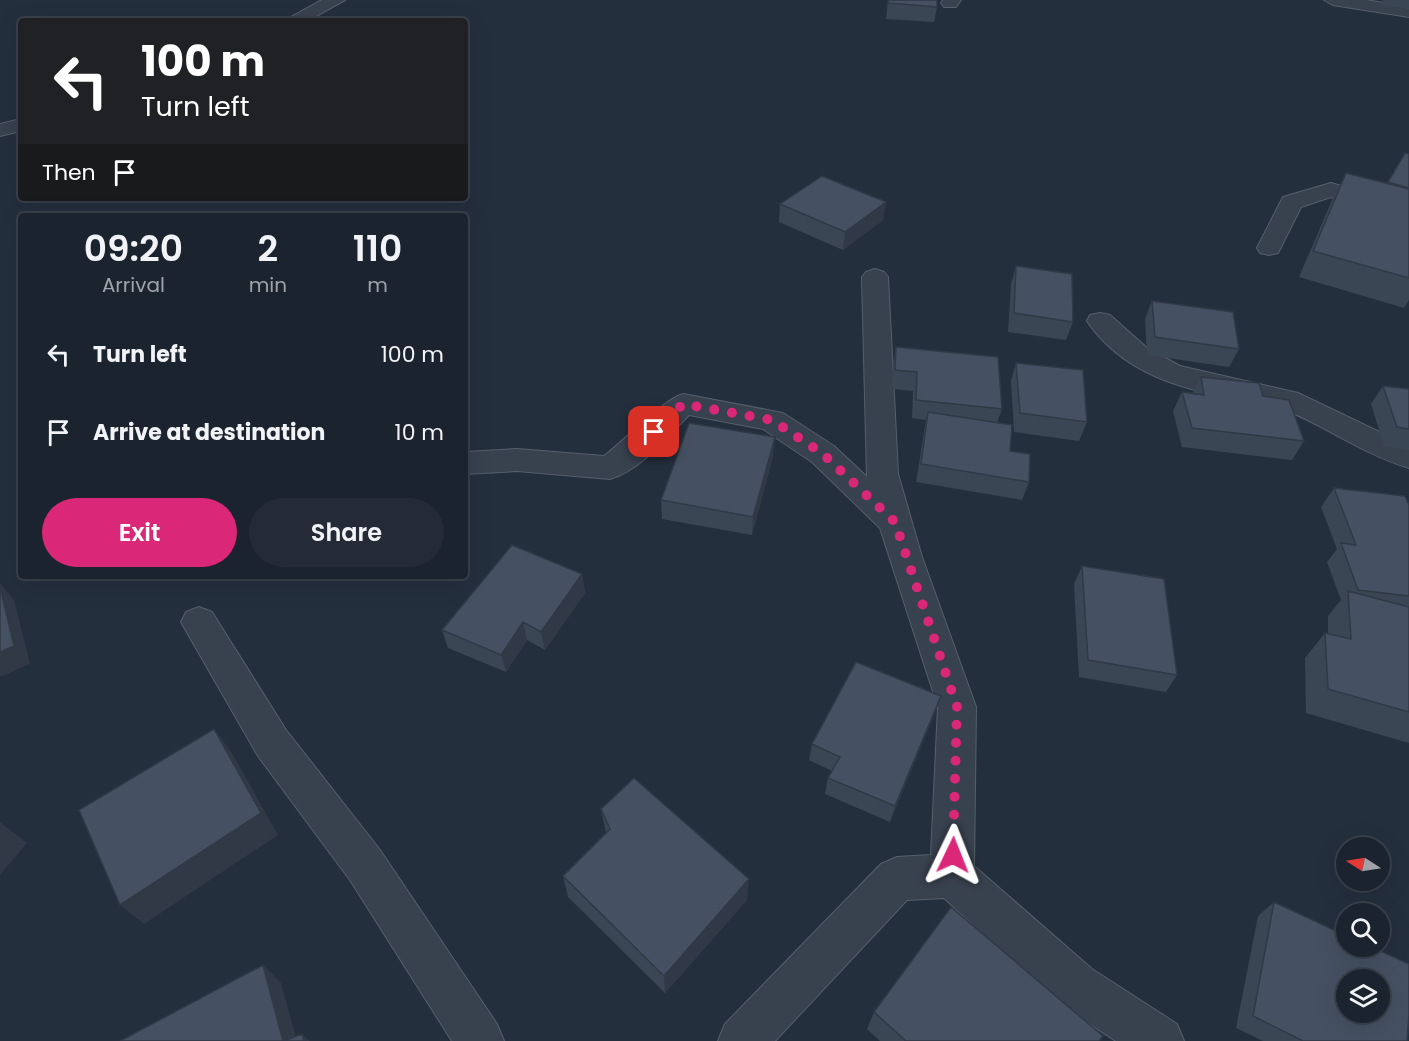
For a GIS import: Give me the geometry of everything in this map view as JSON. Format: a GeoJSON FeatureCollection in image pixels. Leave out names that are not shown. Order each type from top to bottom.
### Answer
{"type":"FeatureCollection","features":[{"type":"Feature","properties":{"kind":"street"},"geometry":{"type":"LineString","coordinates":[[299,18],[336,0]]}},
{"type":"Feature","properties":{"kind":"street"},"geometry":{"type":"LineString","coordinates":[[1333,0],[1409,12]]}},
{"type":"Feature","properties":{"kind":"street"},"geometry":{"type":"LineString","coordinates":[[0,130],[18,126]]}},
{"type":"Feature","properties":{"kind":"street"},"geometry":{"type":"LineString","coordinates":[[1269,248],[1291,202],[1331,190],[1409,214]]}},
{"type":"Feature","properties":{"kind":"street"},"geometry":{"type":"LineString","coordinates":[[875,277],[882,474],[895,522],[957,707],[952,876]]}},
{"type":"Feature","properties":{"kind":"street"},"geometry":{"type":"LineString","coordinates":[[1100,321],[1120,342],[1145,360],[1182,377],[1243,388],[1300,405],[1343,429],[1409,457]]}},
{"type":"Feature","properties":{"kind":"street"},"geometry":{"type":"LineString","coordinates":[[468,463],[517,460],[610,468],[640,446],[683,404],[772,420],[823,454],[895,522]]}},
{"type":"Feature","properties":{"kind":"street"},"geometry":{"type":"LineString","coordinates":[[199,622],[272,743],[365,865],[480,1041]]}},
{"type":"Feature","properties":{"kind":"street"},"geometry":{"type":"LineString","coordinates":[[742,1041],[897,879],[952,876],[1075,986],[1160,1041]]}},
{"type":"Feature","properties":{"kind":"building"},"geometry":{"type":"Polygon","coordinates":[[[888,0],[937,0],[937,7],[888,3],[888,0]]]}},
{"type":"Feature","properties":{"kind":"building"},"geometry":{"type":"Polygon","coordinates":[[[1405,153],[1409,154],[1409,188],[1388,182],[1405,153]]]}},
{"type":"Feature","properties":{"kind":"building"},"geometry":{"type":"Polygon","coordinates":[[[1346,173],[1409,189],[1409,278],[1313,251],[1346,173]]]}},
{"type":"Feature","properties":{"kind":"building"},"geometry":{"type":"Polygon","coordinates":[[[822,176],[886,202],[845,232],[780,204],[822,176]]]}},
{"type":"Feature","properties":{"kind":"building"},"geometry":{"type":"Polygon","coordinates":[[[1016,266],[1072,274],[1073,322],[1014,313],[1016,266]]]}},
{"type":"Feature","properties":{"kind":"building"},"geometry":{"type":"Polygon","coordinates":[[[1152,301],[1233,312],[1239,349],[1155,337],[1152,301]]]}},
{"type":"Feature","properties":{"kind":"building"},"geometry":{"type":"Polygon","coordinates":[[[896,347],[998,357],[1002,409],[916,400],[917,372],[895,370],[896,347]]]}},
{"type":"Feature","properties":{"kind":"building"},"geometry":{"type":"Polygon","coordinates":[[[1016,363],[1083,370],[1087,422],[1020,413],[1016,363]]]}},
{"type":"Feature","properties":{"kind":"building"},"geometry":{"type":"Polygon","coordinates":[[[1201,377],[1259,383],[1263,396],[1289,400],[1304,441],[1192,428],[1182,392],[1204,395],[1201,377]]]}},
{"type":"Feature","properties":{"kind":"building"},"geometry":{"type":"Polygon","coordinates":[[[1383,386],[1409,389],[1409,429],[1397,427],[1383,386]]]}},
{"type":"Feature","properties":{"kind":"building"},"geometry":{"type":"Polygon","coordinates":[[[928,412],[1012,425],[1010,451],[1030,454],[1029,482],[921,464],[928,412]]]}},
{"type":"Feature","properties":{"kind":"building"},"geometry":{"type":"Polygon","coordinates":[[[689,423],[775,437],[753,517],[661,500],[689,423]]]}},
{"type":"Feature","properties":{"kind":"building"},"geometry":{"type":"Polygon","coordinates":[[[1334,488],[1405,496],[1409,505],[1409,596],[1358,590],[1341,543],[1356,545],[1334,488]]]}},
{"type":"Feature","properties":{"kind":"building"},"geometry":{"type":"Polygon","coordinates":[[[512,545],[582,574],[541,632],[523,622],[501,655],[442,630],[512,545]]]}},
{"type":"Feature","properties":{"kind":"building"},"geometry":{"type":"Polygon","coordinates":[[[1082,566],[1164,579],[1177,675],[1088,660],[1082,566]]]}},
{"type":"Feature","properties":{"kind":"building"},"geometry":{"type":"Polygon","coordinates":[[[0,587],[14,646],[0,652],[0,587]]]}},
{"type":"Feature","properties":{"kind":"building"},"geometry":{"type":"Polygon","coordinates":[[[1348,591],[1409,607],[1409,712],[1328,689],[1325,633],[1351,639],[1348,591]]]}},
{"type":"Feature","properties":{"kind":"building"},"geometry":{"type":"Polygon","coordinates":[[[856,662],[941,696],[895,806],[828,778],[840,757],[812,744],[856,662]]]}},
{"type":"Feature","properties":{"kind":"building"},"geometry":{"type":"Polygon","coordinates":[[[214,729],[261,813],[120,905],[79,810],[214,729]]]}},
{"type":"Feature","properties":{"kind":"building"},"geometry":{"type":"Polygon","coordinates":[[[634,778],[749,879],[664,976],[563,876],[610,829],[601,809],[634,778]]]}},
{"type":"Feature","properties":{"kind":"building"},"geometry":{"type":"Polygon","coordinates":[[[1274,902],[1336,931],[1336,957],[1390,955],[1409,964],[1407,1041],[1303,1041],[1253,1016],[1274,902]]]}},
{"type":"Feature","properties":{"kind":"building"},"geometry":{"type":"Polygon","coordinates":[[[951,907],[1103,1036],[1099,1041],[906,1041],[874,1012],[951,907]]]}},
{"type":"Feature","properties":{"kind":"building"},"geometry":{"type":"Polygon","coordinates":[[[263,965],[283,1041],[120,1041],[263,965]]]}},
{"type":"Feature","properties":{"kind":"building"},"geometry":{"type":"Polygon","coordinates":[[[302,1034],[304,1041],[284,1041],[302,1034]]]}},
{"type":"Feature","properties":{"kind":"route"},"geometry":{"type":"LineString","coordinates":[[654,432],[683,404],[772,420],[823,454],[895,522],[957,707],[953,855]]}}]}
